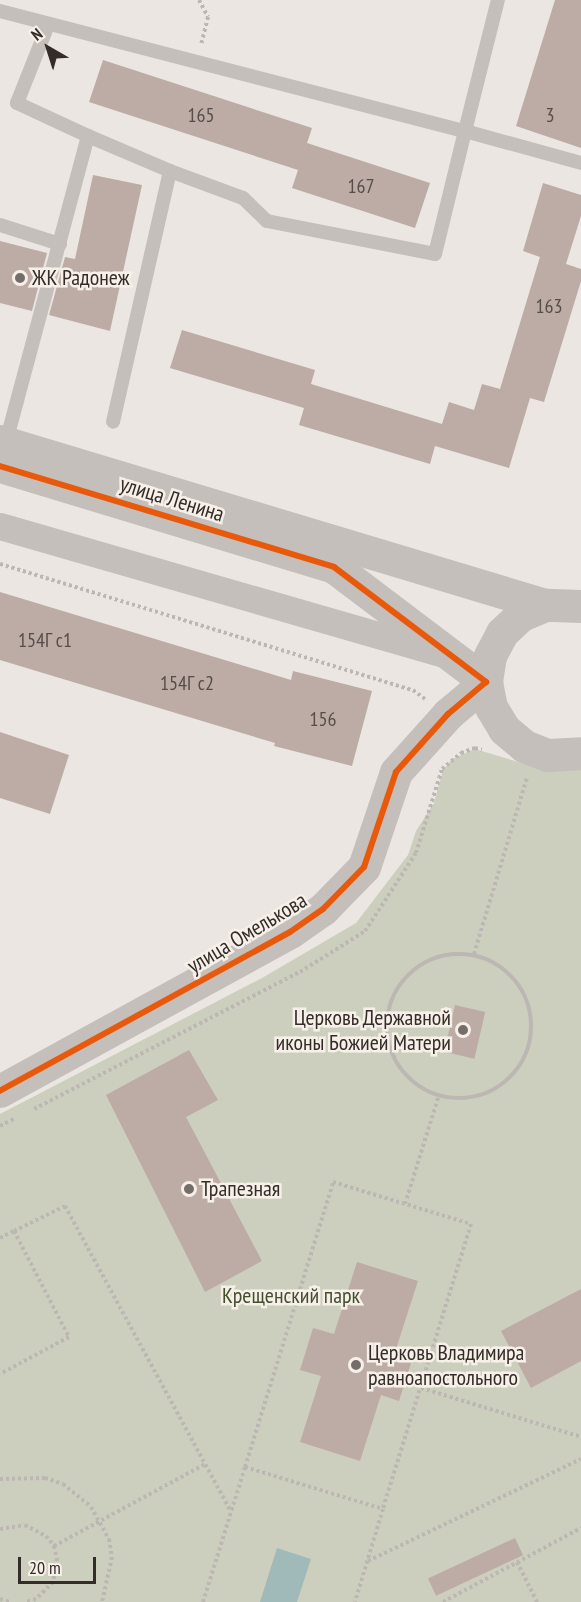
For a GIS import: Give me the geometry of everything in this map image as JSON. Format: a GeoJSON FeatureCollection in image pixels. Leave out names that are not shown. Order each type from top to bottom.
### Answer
{"type":"FeatureCollection","features":[{"type":"Feature","properties":{"kind":"street","name":"улица Ленина"},"geometry":{"type":"LineString","coordinates":[[2,450],[338,555],[545,605]]}},
{"type":"Feature","properties":{"kind":"street"},"geometry":{"type":"LineString","coordinates":[[0,526],[447,655]]}},
{"type":"Feature","properties":{"kind":"street"},"geometry":{"type":"LineString","coordinates":[[338,555],[447,655],[486,681]]}},
{"type":"Feature","properties":{"kind":"street"},"geometry":{"type":"LineString","coordinates":[[581,606],[545,605],[521,615],[502,633],[490,656],[486,681],[491,707],[504,729],[524,746],[548,755],[581,753]]}},
{"type":"Feature","properties":{"kind":"street","name":"улица Омелькова"},"geometry":{"type":"LineString","coordinates":[[0,1091],[290,932],[323,909],[364,867],[396,772],[448,714],[486,681]]}},
{"type":"Feature","properties":{"kind":"lane"},"geometry":{"type":"LineString","coordinates":[[48,25],[17,103],[170,171],[243,198],[267,221],[435,254],[498,0]]}},
{"type":"Feature","properties":{"kind":"lane"},"geometry":{"type":"LineString","coordinates":[[0,11],[581,163]]}},
{"type":"Feature","properties":{"kind":"lane"},"geometry":{"type":"LineString","coordinates":[[2,450],[88,136]]}},
{"type":"Feature","properties":{"kind":"lane"},"geometry":{"type":"LineString","coordinates":[[113,422],[170,171]]}},
{"type":"Feature","properties":{"kind":"lane"},"geometry":{"type":"LineString","coordinates":[[0,225],[60,244]]}},
{"type":"Feature","properties":{"kind":"path"},"geometry":{"type":"LineString","coordinates":[[196,63],[208,17],[199,0]]}},
{"type":"Feature","properties":{"kind":"path"},"geometry":{"type":"LineString","coordinates":[[0,564],[413,690],[448,714]]}},
{"type":"Feature","properties":{"kind":"path"},"geometry":{"type":"LineString","coordinates":[[474,954],[530,768]]}},
{"type":"Feature","properties":{"kind":"path"},"geometry":{"type":"LineString","coordinates":[[474,954],[505,969],[517,981],[531,1014],[528,1048],[521,1064],[496,1089],[462,1098],[440,1095],[413,1082],[392,1055],[387,1038],[390,1003],[397,987],[423,963],[439,956],[474,954]]}},
{"type":"Feature","properties":{"kind":"path"},"geometry":{"type":"LineString","coordinates":[[405,1204],[440,1095]]}},
{"type":"Feature","properties":{"kind":"path"},"geometry":{"type":"LineString","coordinates":[[203,1602],[333,1182],[471,1224],[355,1602]]}},
{"type":"Feature","properties":{"kind":"path"},"geometry":{"type":"LineString","coordinates":[[0,1238],[65,1206],[231,1512]]}},
{"type":"Feature","properties":{"kind":"path"},"geometry":{"type":"LineString","coordinates":[[0,1374],[69,1337],[14,1231]]}},
{"type":"Feature","properties":{"kind":"path"},"geometry":{"type":"LineString","coordinates":[[421,1388],[581,1437]]}},
{"type":"Feature","properties":{"kind":"path"},"geometry":{"type":"LineString","coordinates":[[367,1562],[581,1459]]}},
{"type":"Feature","properties":{"kind":"path"},"geometry":{"type":"LineString","coordinates":[[54,1546],[205,1464]]}},
{"type":"Feature","properties":{"kind":"path"},"geometry":{"type":"LineString","coordinates":[[245,1467],[383,1509]]}},
{"type":"Feature","properties":{"kind":"path"},"geometry":{"type":"LineString","coordinates":[[0,1479],[27,1476],[63,1484],[85,1500],[101,1521],[112,1557],[102,1602]]}},
{"type":"Feature","properties":{"kind":"path"},"geometry":{"type":"LineString","coordinates":[[0,1529],[25,1525],[42,1532],[54,1546],[57,1570],[53,1582],[37,1600],[26,1602]]}},
{"type":"Feature","properties":{"kind":"path"},"geometry":{"type":"LineString","coordinates":[[443,1602],[581,1528]]}},
{"type":"Feature","properties":{"kind":"path"},"geometry":{"type":"LineString","coordinates":[[517,1562],[537,1602]]}},
{"type":"Feature","properties":{"kind":"path"},"geometry":{"type":"LineString","coordinates":[[0,1599],[10,1602]]}},
{"type":"Feature","properties":{"kind":"green space","name":"Крещенский парк"},"geometry":{"type":"Polygon","coordinates":[[[475,749],[525,764],[581,768],[581,1602],[0,1602],[0,1114],[262,978],[356,923],[408,855],[416,831],[434,803],[443,770],[452,759],[475,749]]]}},
{"type":"Feature","properties":{"kind":"water"},"geometry":{"type":"Polygon","coordinates":[[[277,1548],[311,1559],[297,1602],[260,1602],[277,1548]]]}},
{"type":"Feature","properties":{"kind":"building"},"geometry":{"type":"Polygon","coordinates":[[[555,0],[581,0],[581,148],[516,126],[555,0]]]}},
{"type":"Feature","properties":{"kind":"building"},"geometry":{"type":"Polygon","coordinates":[[[103,60],[312,128],[307,143],[430,183],[415,228],[292,188],[298,170],[89,102],[103,60]]]}},
{"type":"Feature","properties":{"kind":"building"},"geometry":{"type":"Polygon","coordinates":[[[93,175],[142,185],[110,331],[49,315],[65,257],[75,259],[93,175]]]}},
{"type":"Feature","properties":{"kind":"building"},"geometry":{"type":"Polygon","coordinates":[[[543,183],[581,195],[581,216],[566,264],[581,269],[581,281],[544,402],[530,398],[509,468],[435,446],[430,464],[299,425],[304,408],[170,368],[182,330],[315,370],[311,384],[442,424],[449,402],[474,410],[482,384],[500,389],[540,257],[523,251],[543,183]]]}},
{"type":"Feature","properties":{"kind":"building","name":"ЖК Радонеж"},"geometry":{"type":"Polygon","coordinates":[[[0,241],[47,253],[32,311],[0,303],[0,241]]]}},
{"type":"Feature","properties":{"kind":"building"},"geometry":{"type":"Polygon","coordinates":[[[0,592],[291,680],[293,671],[372,691],[352,766],[274,746],[275,743],[0,660],[0,592]]]}},
{"type":"Feature","properties":{"kind":"building"},"geometry":{"type":"Polygon","coordinates":[[[0,732],[69,755],[50,814],[0,798],[0,732]]]}},
{"type":"Feature","properties":{"kind":"building","name":"Церковь Державной иконы Божией Матери"},"geometry":{"type":"Polygon","coordinates":[[[455,1005],[485,1012],[474,1059],[444,1052],[455,1005]]]}},
{"type":"Feature","properties":{"kind":"building","name":"Трапезная"},"geometry":{"type":"Polygon","coordinates":[[[189,1050],[218,1100],[186,1117],[262,1261],[205,1292],[106,1095],[189,1050]]]}},
{"type":"Feature","properties":{"kind":"building","name":"Церковь Владимира равноапостольного"},"geometry":{"type":"Polygon","coordinates":[[[357,1262],[418,1281],[394,1355],[412,1360],[399,1401],[381,1395],[360,1461],[300,1442],[321,1376],[300,1370],[313,1328],[334,1334],[357,1262]]]}},
{"type":"Feature","properties":{"kind":"building"},"geometry":{"type":"Polygon","coordinates":[[[581,1289],[581,1361],[531,1388],[501,1331],[581,1289]]]}},
{"type":"Feature","properties":{"kind":"building"},"geometry":{"type":"Polygon","coordinates":[[[515,1538],[523,1555],[436,1596],[428,1579],[515,1538]]]}},
{"type":"Feature","properties":{"kind":"cycle path"},"geometry":{"type":"LineString","coordinates":[[0,466],[334,567],[486,682],[448,714],[396,772],[364,867],[323,909],[290,932],[0,1091]]}},
{"type":"Feature","properties":{"kind":"place","name":"ЖК Радонеж"},"geometry":{"type":"Point","coordinates":[20,278]}},
{"type":"Feature","properties":{"kind":"place","name":"Церковь Державной иконы Божией Матери"},"geometry":{"type":"Point","coordinates":[463,1030]}},
{"type":"Feature","properties":{"kind":"place","name":"Трапезная"},"geometry":{"type":"Point","coordinates":[189,1189]}},
{"type":"Feature","properties":{"kind":"place","name":"Церковь Владимира равноапостольного"},"geometry":{"type":"Point","coordinates":[356,1365]}}]}
